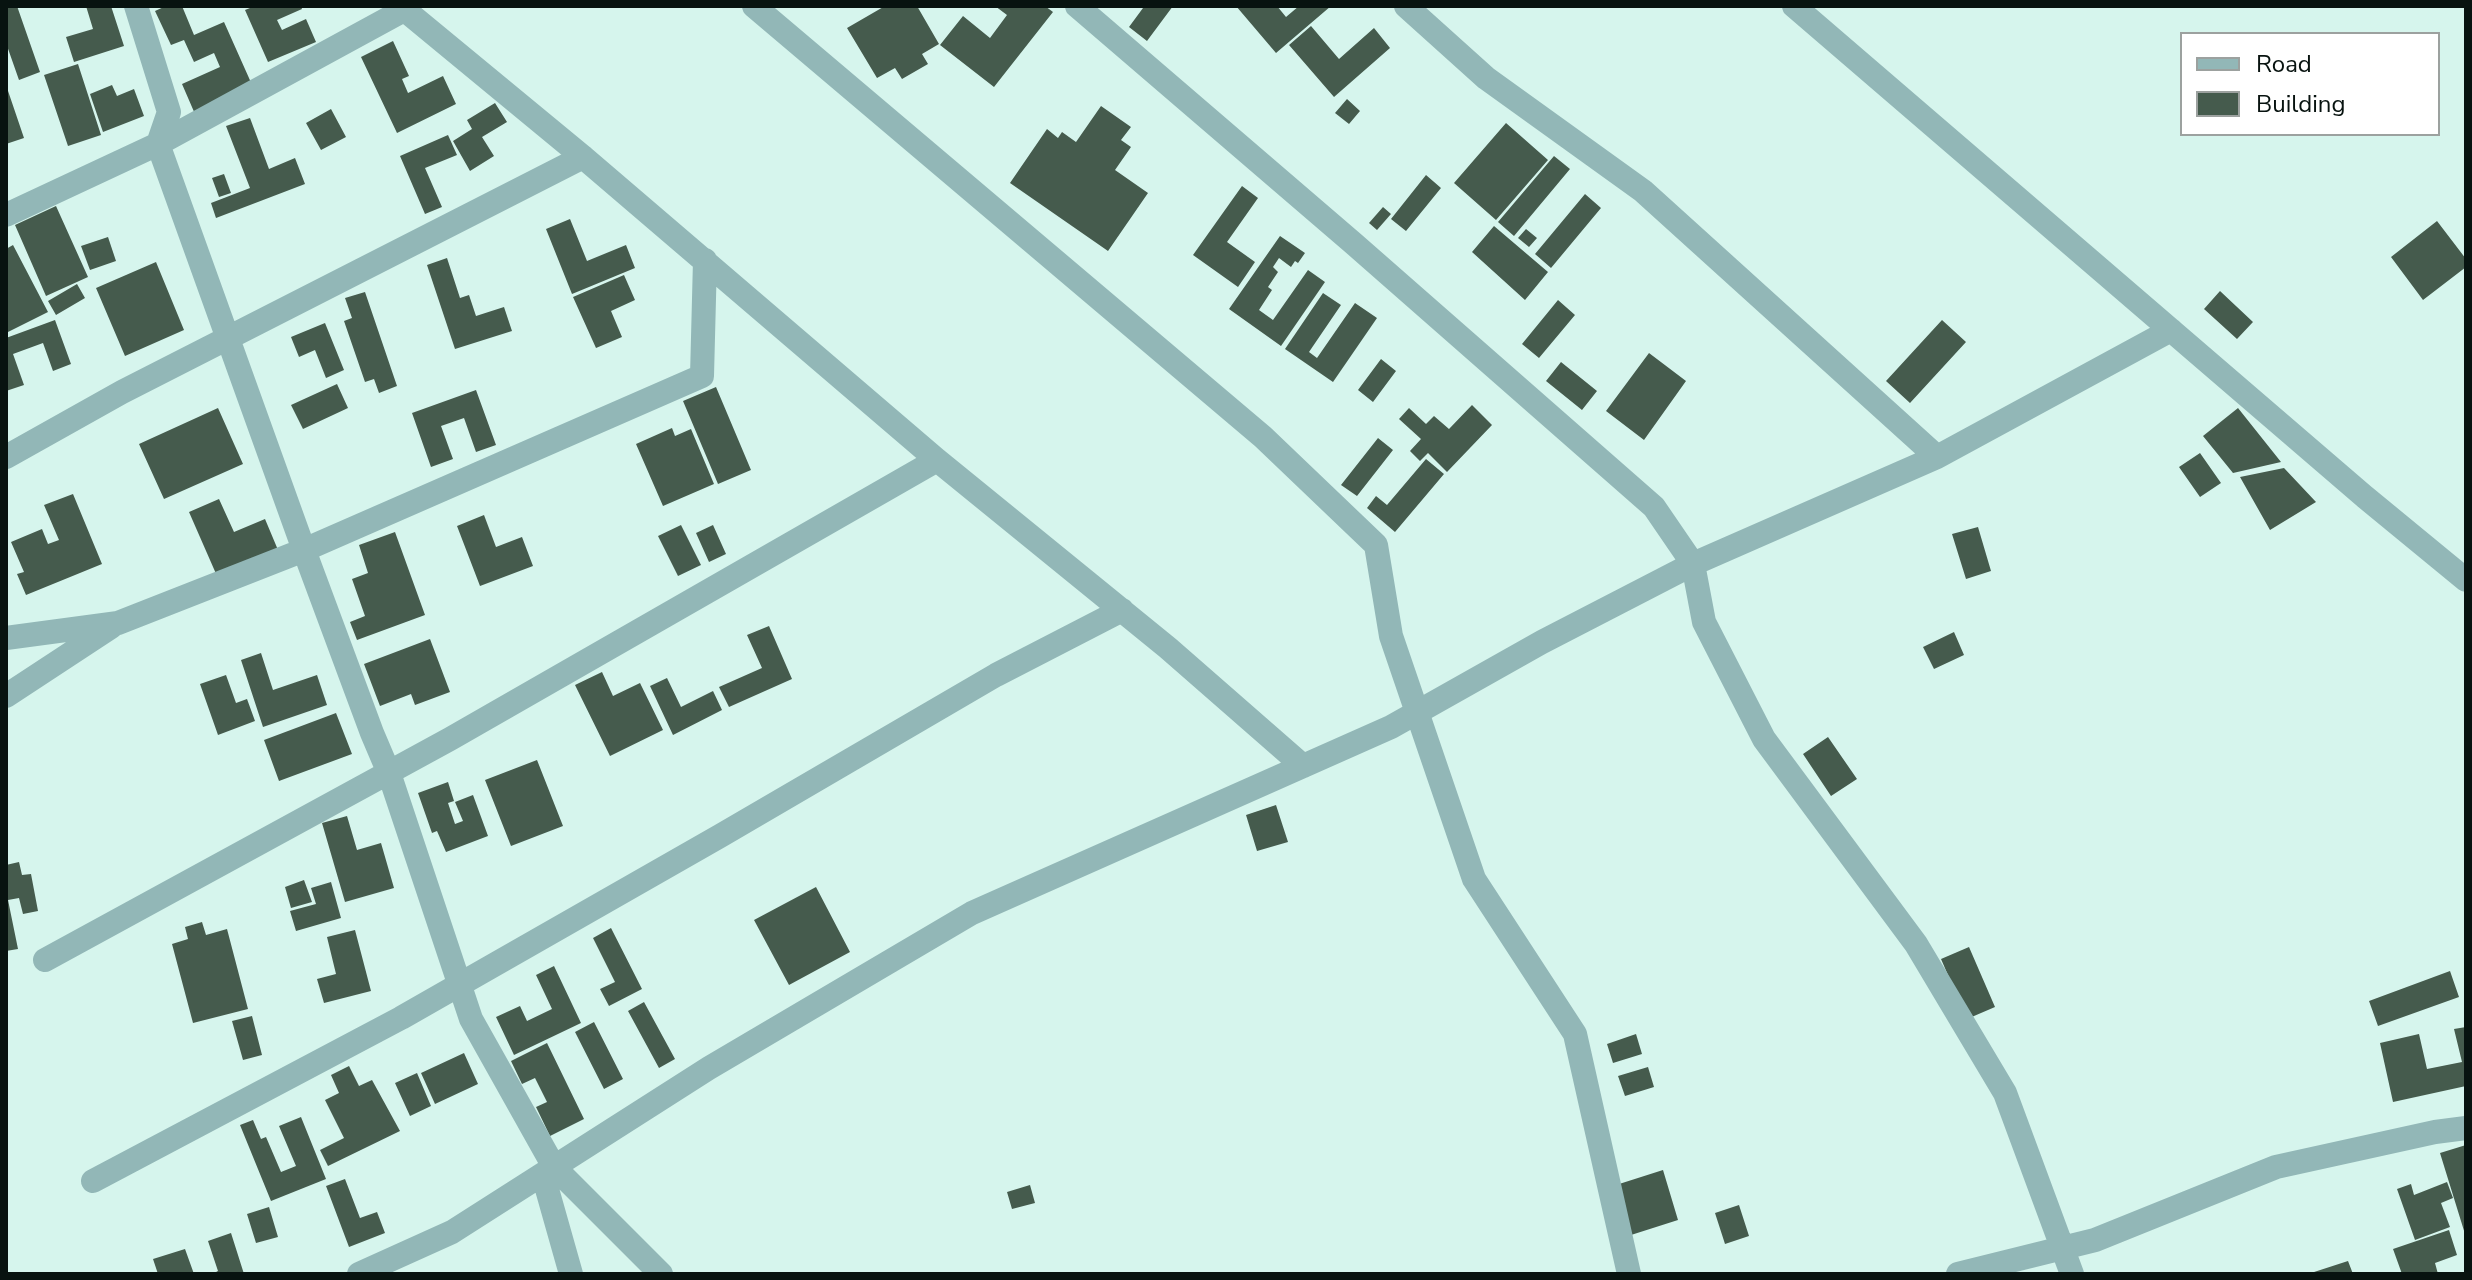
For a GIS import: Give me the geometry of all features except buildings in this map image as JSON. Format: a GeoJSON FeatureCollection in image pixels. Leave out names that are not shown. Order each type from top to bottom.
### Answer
{"type":"FeatureCollection","features":[{"type":"Feature","properties":{"kind":"street"},"geometry":{"type":"LineString","coordinates":[[136,6],[169,112],[158,144],[304,550],[389,773],[471,1019],[548,1171],[571,1274]]}},
{"type":"Feature","properties":{"kind":"street"},"geometry":{"type":"LineString","coordinates":[[754,6],[1263,437],[1376,545],[1391,636],[1474,879],[1575,1034],[1629,1274]]}},
{"type":"Feature","properties":{"kind":"street"},"geometry":{"type":"LineString","coordinates":[[1077,6],[1654,507],[1693,564],[1704,622],[1764,739],[1916,944],[2005,1093],[2072,1274]]}},
{"type":"Feature","properties":{"kind":"street"},"geometry":{"type":"LineString","coordinates":[[1406,6],[1486,78],[1643,191],[1937,457]]}},
{"type":"Feature","properties":{"kind":"street"},"geometry":{"type":"LineString","coordinates":[[1794,6],[2466,580]]}},
{"type":"Feature","properties":{"kind":"street"},"geometry":{"type":"LineString","coordinates":[[6,215],[158,144],[402,8],[705,260],[937,460],[1122,610],[1303,766]]}},
{"type":"Feature","properties":{"kind":"street"},"geometry":{"type":"LineString","coordinates":[[6,457],[122,392],[583,157]]}},
{"type":"Feature","properties":{"kind":"street"},"geometry":{"type":"LineString","coordinates":[[6,696],[118,623],[304,550],[702,376],[705,260]]}},
{"type":"Feature","properties":{"kind":"street"},"geometry":{"type":"LineString","coordinates":[[359,1274],[452,1232],[709,1068],[972,913],[1391,727],[1542,642],[1693,564],[1937,457],[2171,330]]}},
{"type":"Feature","properties":{"kind":"street"},"geometry":{"type":"LineString","coordinates":[[45,960],[389,773],[937,460]]}},
{"type":"Feature","properties":{"kind":"street"},"geometry":{"type":"LineString","coordinates":[[93,1181],[459,984],[996,675],[1122,610]]}},
{"type":"Feature","properties":{"kind":"street"},"geometry":{"type":"LineString","coordinates":[[6,638],[118,623]]}},
{"type":"Feature","properties":{"kind":"street"},"geometry":{"type":"LineString","coordinates":[[1958,1274],[2095,1240],[2276,1167],[2466,1128]]}},
{"type":"Feature","properties":{"kind":"street"},"geometry":{"type":"LineString","coordinates":[[548,1171],[661,1274]]}}]}
